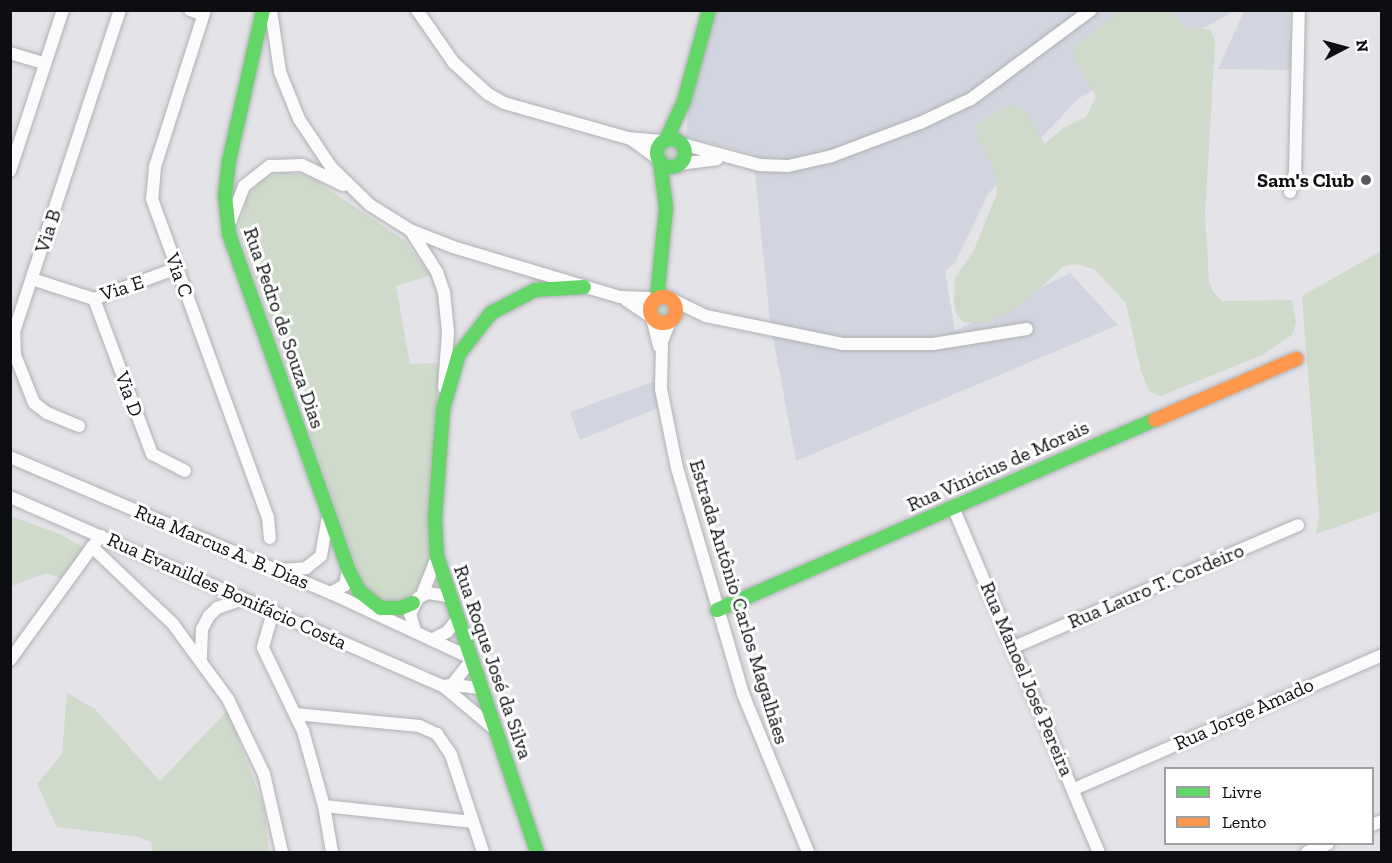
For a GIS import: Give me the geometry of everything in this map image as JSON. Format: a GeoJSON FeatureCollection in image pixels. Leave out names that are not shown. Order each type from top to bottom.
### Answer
{"type":"FeatureCollection","features":[{"type":"Feature","properties":{"kind":"street"},"geometry":{"type":"LineString","coordinates":[[10,171],[14,147],[63,10]]}},
{"type":"Feature","properties":{"kind":"street","name":"Via B"},"geometry":{"type":"LineString","coordinates":[[79,426],[47,413],[34,403],[15,356],[14,332],[120,10]]}},
{"type":"Feature","properties":{"kind":"street"},"geometry":{"type":"LineString","coordinates":[[189,10],[204,13]]}},
{"type":"Feature","properties":{"kind":"street","name":"Rua Pedro de Souza Dias"},"geometry":{"type":"LineString","coordinates":[[263,10],[229,161],[225,195],[229,234],[348,567],[359,591],[381,608],[401,608],[418,599]]}},
{"type":"Feature","properties":{"kind":"street"},"geometry":{"type":"LineString","coordinates":[[272,10],[277,55],[289,96],[316,147],[349,188]]}},
{"type":"Feature","properties":{"kind":"street"},"geometry":{"type":"LineString","coordinates":[[417,10],[454,63],[488,94],[532,114],[628,138],[682,144],[724,158],[788,166],[852,149],[971,99],[1090,10]]}},
{"type":"Feature","properties":{"kind":"street"},"geometry":{"type":"LineString","coordinates":[[663,298],[666,208],[659,147],[666,141],[684,101],[709,10]]}},
{"type":"Feature","properties":{"kind":"street"},"geometry":{"type":"LineString","coordinates":[[1290,192],[1295,162],[1299,10]]}},
{"type":"Feature","properties":{"kind":"street","name":"Via C"},"geometry":{"type":"LineString","coordinates":[[204,13],[152,176],[152,199],[268,518],[270,538]]}},
{"type":"Feature","properties":{"kind":"street"},"geometry":{"type":"LineString","coordinates":[[10,53],[45,64]]}},
{"type":"Feature","properties":{"kind":"street"},"geometry":{"type":"LineString","coordinates":[[666,208],[679,164],[685,153],[682,144],[684,101]]}},
{"type":"Feature","properties":{"kind":"street"},"geometry":{"type":"LineString","coordinates":[[628,138],[671,167],[724,158]]}},
{"type":"Feature","properties":{"kind":"street"},"geometry":{"type":"LineString","coordinates":[[229,234],[236,202],[244,186],[270,166],[302,165],[349,188],[410,231],[620,297],[663,298],[706,316],[809,340],[863,346],[941,344],[1027,329]]}},
{"type":"Feature","properties":{"kind":"street","name":"Rua Roque José da Silva"},"geometry":{"type":"LineString","coordinates":[[410,231],[427,255],[444,292],[448,332],[435,518],[437,557],[456,621],[537,852]]}},
{"type":"Feature","properties":{"kind":"street","name":"Via E"},"geometry":{"type":"LineString","coordinates":[[32,279],[94,299],[177,268]]}},
{"type":"Feature","properties":{"kind":"street","name":"Rua Roque José da Silva"},"geometry":{"type":"LineString","coordinates":[[443,409],[459,354],[491,313],[535,290],[584,287]]}},
{"type":"Feature","properties":{"kind":"street"},"geometry":{"type":"LineString","coordinates":[[620,297],[659,322],[682,316],[706,316]]}},
{"type":"Feature","properties":{"kind":"street"},"geometry":{"type":"LineString","coordinates":[[652,317],[650,304],[663,298]]}},
{"type":"Feature","properties":{"kind":"street"},"geometry":{"type":"LineString","coordinates":[[663,298],[676,309],[671,320]]}},
{"type":"Feature","properties":{"kind":"street","name":"Via D"},"geometry":{"type":"LineString","coordinates":[[94,299],[152,454],[164,464],[185,471]]}},
{"type":"Feature","properties":{"kind":"street","name":"Estrada Antônio Carlos Magalhães"},"geometry":{"type":"LineString","coordinates":[[652,317],[660,357],[668,433],[717,610],[753,723],[807,852]]}},
{"type":"Feature","properties":{"kind":"street","name":"Estrada Antônio Carlos Magalhães"},"geometry":{"type":"LineString","coordinates":[[660,357],[671,320]]}},
{"type":"Feature","properties":{"kind":"street","name":"Rua Vinicius de Morais"},"geometry":{"type":"LineString","coordinates":[[717,610],[1296,359]]}},
{"type":"Feature","properties":{"kind":"street","name":"Rua Marcus A. B. Dias"},"geometry":{"type":"LineString","coordinates":[[10,457],[330,593],[433,639],[470,659]]}},
{"type":"Feature","properties":{"kind":"street","name":"Rua Evanildes Bonifácio Costa"},"geometry":{"type":"LineString","coordinates":[[10,497],[273,612],[448,685]]}},
{"type":"Feature","properties":{"kind":"street","name":"Rua Manoel José Pereira"},"geometry":{"type":"LineString","coordinates":[[953,507],[1100,852]]}},
{"type":"Feature","properties":{"kind":"street"},"geometry":{"type":"LineString","coordinates":[[315,587],[309,576],[312,565],[321,556],[327,542],[327,508]]}},
{"type":"Feature","properties":{"kind":"street","name":"Rua Lauro T. Cordeiro"},"geometry":{"type":"LineString","coordinates":[[1014,647],[1298,525]]}},
{"type":"Feature","properties":{"kind":"street"},"geometry":{"type":"LineString","coordinates":[[10,660],[100,536]]}},
{"type":"Feature","properties":{"kind":"street"},"geometry":{"type":"LineString","coordinates":[[92,547],[153,603],[201,657],[243,724],[264,774],[282,852]]}},
{"type":"Feature","properties":{"kind":"street"},"geometry":{"type":"LineString","coordinates":[[321,556],[335,555],[348,567],[345,585],[330,593]]}},
{"type":"Feature","properties":{"kind":"street"},"geometry":{"type":"LineString","coordinates":[[415,631],[410,620],[437,557]]}},
{"type":"Feature","properties":{"kind":"street"},"geometry":{"type":"LineString","coordinates":[[276,570],[312,565]]}},
{"type":"Feature","properties":{"kind":"street"},"geometry":{"type":"LineString","coordinates":[[418,599],[448,596]]}},
{"type":"Feature","properties":{"kind":"street"},"geometry":{"type":"LineString","coordinates":[[201,657],[202,628],[209,616],[217,608],[243,598]]}},
{"type":"Feature","properties":{"kind":"street"},"geometry":{"type":"LineString","coordinates":[[273,612],[264,648],[296,714],[324,806],[332,852]]}},
{"type":"Feature","properties":{"kind":"street"},"geometry":{"type":"LineString","coordinates":[[433,639],[447,632],[456,621]]}},
{"type":"Feature","properties":{"kind":"street","name":"Rua Jorge Amado"},"geometry":{"type":"LineString","coordinates":[[1074,789],[1382,655]]}},
{"type":"Feature","properties":{"kind":"street"},"geometry":{"type":"LineString","coordinates":[[448,685],[470,659]]}},
{"type":"Feature","properties":{"kind":"street"},"geometry":{"type":"LineString","coordinates":[[448,685],[481,692]]}},
{"type":"Feature","properties":{"kind":"street"},"geometry":{"type":"LineString","coordinates":[[448,685],[495,730]]}},
{"type":"Feature","properties":{"kind":"street"},"geometry":{"type":"LineString","coordinates":[[461,697],[481,692]]}},
{"type":"Feature","properties":{"kind":"street"},"geometry":{"type":"LineString","coordinates":[[296,714],[419,726],[437,734],[451,755],[483,852]]}},
{"type":"Feature","properties":{"kind":"street"},"geometry":{"type":"LineString","coordinates":[[324,806],[473,822]]}},
{"type":"Feature","properties":{"kind":"street"},"geometry":{"type":"LineString","coordinates":[[1307,852],[1323,845]]}},
{"type":"Feature","properties":{"kind":"shaded area"},"geometry":{"type":"Polygon","coordinates":[[[716,11],[1234,11],[1079,98],[988,194],[955,263],[945,271],[955,331],[1070,273],[1118,325],[796,461],[770,321],[753,154],[686,137],[689,102],[716,11]]]}},
{"type":"Feature","properties":{"kind":"shaded area"},"geometry":{"type":"Polygon","coordinates":[[[1244,11],[1289,11],[1292,70],[1218,69],[1244,11]]]}},
{"type":"Feature","properties":{"kind":"shaded area"},"geometry":{"type":"Polygon","coordinates":[[[655,381],[658,408],[580,440],[570,412],[655,381]]]}},
{"type":"Feature","properties":{"kind":"green space"},"geometry":{"type":"Polygon","coordinates":[[[1121,11],[1170,11],[1188,29],[1211,29],[1215,44],[1205,215],[1209,281],[1213,292],[1222,301],[1292,300],[1296,323],[1292,335],[1262,355],[1161,396],[1150,392],[1141,372],[1126,303],[1094,269],[1076,264],[1064,266],[1019,307],[986,323],[963,322],[956,313],[954,302],[955,278],[974,250],[997,193],[995,169],[978,138],[977,125],[1005,107],[1017,106],[1027,113],[1045,144],[1063,128],[1086,117],[1096,97],[1074,57],[1076,45],[1121,11]]]}},
{"type":"Feature","properties":{"kind":"green space"},"geometry":{"type":"Polygon","coordinates":[[[669,145],[675,145],[680,153],[678,159],[669,161],[664,156],[664,150],[669,145]]]}},
{"type":"Feature","properties":{"kind":"green space"},"geometry":{"type":"Polygon","coordinates":[[[284,172],[309,176],[405,241],[431,275],[396,286],[410,364],[439,363],[429,566],[419,587],[406,599],[381,603],[364,588],[239,229],[247,198],[262,179],[284,172]]]}},
{"type":"Feature","properties":{"kind":"green space"},"geometry":{"type":"Polygon","coordinates":[[[1381,251],[1381,511],[1316,534],[1319,515],[1302,296],[1381,251]]]}},
{"type":"Feature","properties":{"kind":"green space"},"geometry":{"type":"Polygon","coordinates":[[[660,303],[666,303],[670,310],[666,317],[660,317],[656,313],[656,307],[660,303]]]}},
{"type":"Feature","properties":{"kind":"green space"},"geometry":{"type":"Polygon","coordinates":[[[10,516],[60,534],[92,552],[66,580],[46,573],[11,586],[10,516]]]}},
{"type":"Feature","properties":{"kind":"green space"},"geometry":{"type":"Polygon","coordinates":[[[67,693],[95,709],[160,781],[228,710],[264,808],[269,852],[153,852],[151,842],[139,837],[57,827],[37,784],[62,754],[67,693]]]}},
{"type":"Feature","properties":{"kind":"traffic: fast"},"geometry":{"type":"LineString","coordinates":[[263,10],[229,161],[225,195],[229,234],[348,569],[359,591],[381,608],[401,608],[413,603]]}},
{"type":"Feature","properties":{"kind":"traffic: fast"},"geometry":{"type":"LineString","coordinates":[[666,140],[684,101],[709,10]]}},
{"type":"Feature","properties":{"kind":"traffic: fast"},"geometry":{"type":"LineString","coordinates":[[671,139],[681,143],[685,153],[681,163],[671,167],[661,163],[657,153],[661,143],[671,139]]}},
{"type":"Feature","properties":{"kind":"traffic: fast"},"geometry":{"type":"LineString","coordinates":[[657,298],[666,208],[660,161]]}},
{"type":"Feature","properties":{"kind":"traffic: fast"},"geometry":{"type":"LineString","coordinates":[[537,852],[437,557],[435,518],[443,409],[459,354],[491,313],[535,290],[584,287]]}},
{"type":"Feature","properties":{"kind":"traffic: fast"},"geometry":{"type":"LineString","coordinates":[[717,610],[1155,420]]}},
{"type":"Feature","properties":{"kind":"traffic: slow"},"geometry":{"type":"LineString","coordinates":[[663,297],[672,301],[676,310],[672,319],[663,323],[654,319],[650,310],[654,301],[663,297]]}},
{"type":"Feature","properties":{"kind":"traffic: slow"},"geometry":{"type":"LineString","coordinates":[[1155,420],[1296,359]]}},
{"type":"Feature","properties":{"kind":"place","name":"Sam's Club"},"geometry":{"type":"Point","coordinates":[1366,180]}}]}
